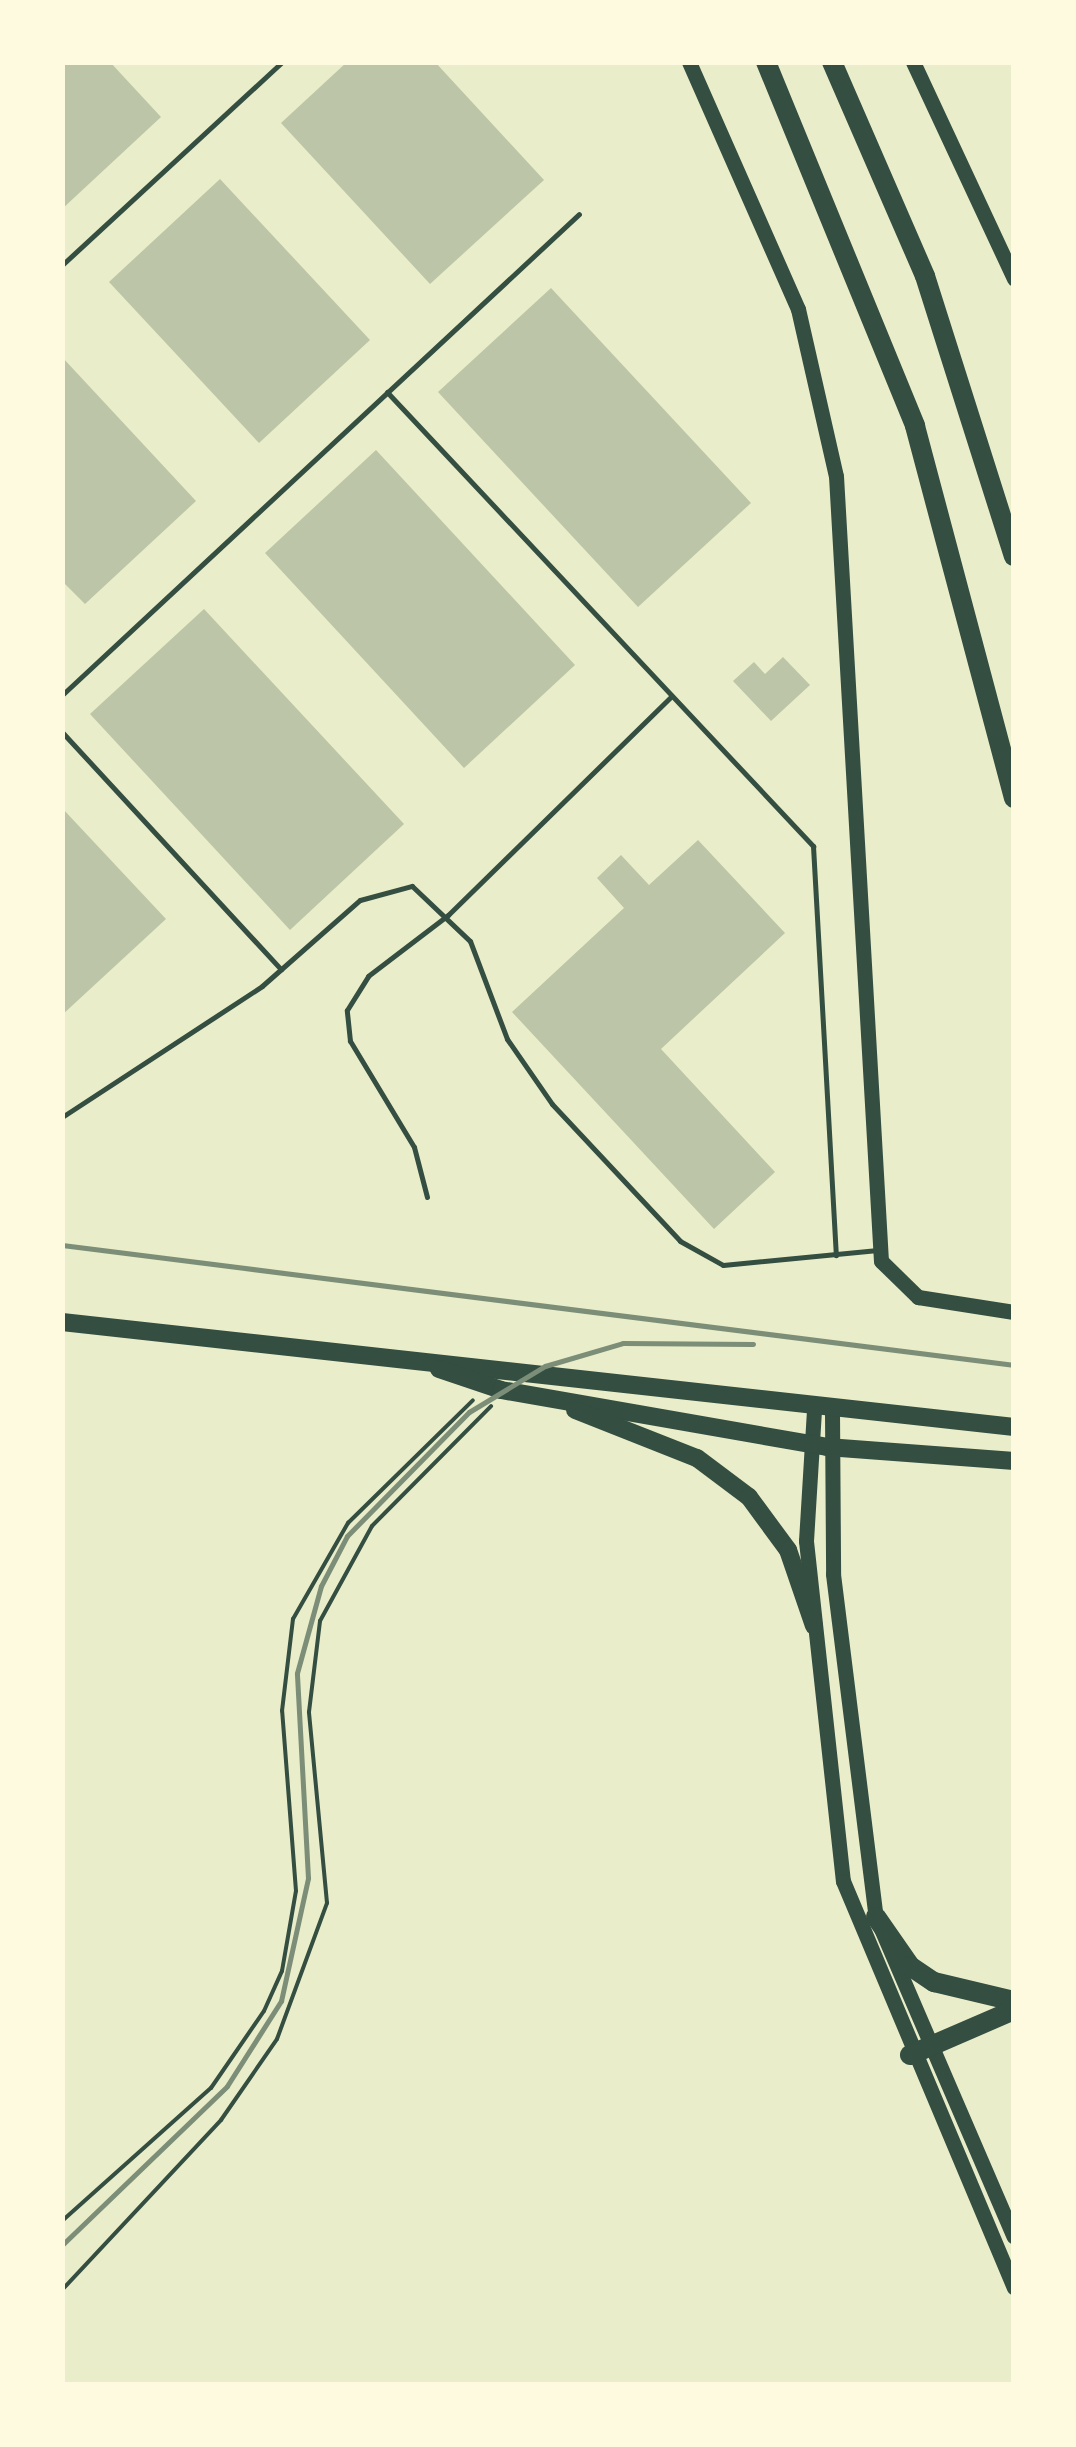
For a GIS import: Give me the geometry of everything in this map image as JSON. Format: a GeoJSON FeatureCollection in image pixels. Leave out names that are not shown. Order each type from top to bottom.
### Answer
{"type":"FeatureCollection","features":[{"type":"Feature","properties":{"kind":"highway"},"geometry":{"type":"LineString","coordinates":[[758,62],[788,111]]}},
{"type":"Feature","properties":{"kind":"highway"},"geometry":{"type":"LineString","coordinates":[[766,62],[915,426],[1014,798]]}},
{"type":"Feature","properties":{"kind":"highway"},"geometry":{"type":"LineString","coordinates":[[832,62],[926,276],[1014,556]]}},
{"type":"Feature","properties":{"kind":"highway"},"geometry":{"type":"LineString","coordinates":[[876,1917],[910,1966],[934,1982],[1014,2001]]}},
{"type":"Feature","properties":{"kind":"highway"},"geometry":{"type":"LineString","coordinates":[[919,2051],[1014,2010]]}},
{"type":"Feature","properties":{"kind":"main road"},"geometry":{"type":"LineString","coordinates":[[689,62],[798,309],[836,476],[880,1250],[894,1281],[918,1297],[1014,1312]]}},
{"type":"Feature","properties":{"kind":"main road"},"geometry":{"type":"LineString","coordinates":[[912,62],[1014,279]]}},
{"type":"Feature","properties":{"kind":"main road"},"geometry":{"type":"LineString","coordinates":[[62,1322],[823,1411],[1014,1428]]}},
{"type":"Feature","properties":{"kind":"main road"},"geometry":{"type":"LineString","coordinates":[[437,1368],[510,1391],[827,1447],[1014,1461]]}},
{"type":"Feature","properties":{"kind":"main road"},"geometry":{"type":"LineString","coordinates":[[552,1398],[697,1458],[749,1497],[788,1550],[814,1626]]}},
{"type":"Feature","properties":{"kind":"main road"},"geometry":{"type":"LineString","coordinates":[[823,1411],[806,1443],[814,1626],[843,1882],[919,2051],[1014,2288]]}},
{"type":"Feature","properties":{"kind":"main road"},"geometry":{"type":"LineString","coordinates":[[823,1411],[833,1574],[876,1917],[919,2051],[1014,2238]]}},
{"type":"Feature","properties":{"kind":"lane"},"geometry":{"type":"LineString","coordinates":[[62,265],[282,62]]}},
{"type":"Feature","properties":{"kind":"lane"},"geometry":{"type":"LineString","coordinates":[[62,695],[579,214]]}},
{"type":"Feature","properties":{"kind":"lane"},"geometry":{"type":"LineString","coordinates":[[388,392],[813,846],[836,1254]]}},
{"type":"Feature","properties":{"kind":"lane"},"geometry":{"type":"LineString","coordinates":[[427,1197],[414,1147],[350,1041],[346,1010],[368,976],[448,915],[672,696]]}},
{"type":"Feature","properties":{"kind":"lane"},"geometry":{"type":"LineString","coordinates":[[62,732],[281,969]]}},
{"type":"Feature","properties":{"kind":"lane"},"geometry":{"type":"LineString","coordinates":[[62,1117],[281,969],[360,900],[412,886],[448,915],[470,941],[506,1039],[552,1104],[680,1241],[723,1265],[880,1250]]}},
{"type":"Feature","properties":{"kind":"path"},"geometry":{"type":"LineString","coordinates":[[62,2221],[211,2088],[264,2011],[282,1972],[296,1891],[282,1712],[293,1619],[348,1522],[487,1386]]}},
{"type":"Feature","properties":{"kind":"path"},"geometry":{"type":"LineString","coordinates":[[62,2290],[220,2120],[277,2038],[327,1903],[309,1712],[320,1621],[372,1526],[510,1391]]}},
{"type":"Feature","properties":{"kind":"building"},"geometry":{"type":"Polygon","coordinates":[[[62,62],[110,62],[161,117],[62,209],[62,62]]]}},
{"type":"Feature","properties":{"kind":"building"},"geometry":{"type":"Polygon","coordinates":[[[347,62],[435,62],[544,180],[430,284],[281,123],[347,62]]]}},
{"type":"Feature","properties":{"kind":"building"},"geometry":{"type":"Polygon","coordinates":[[[220,179],[370,340],[259,443],[109,282],[220,179]]]}},
{"type":"Feature","properties":{"kind":"building"},"geometry":{"type":"Polygon","coordinates":[[[551,288],[751,503],[638,607],[438,392],[551,288]]]}},
{"type":"Feature","properties":{"kind":"building"},"geometry":{"type":"Polygon","coordinates":[[[62,357],[196,501],[85,604],[62,581],[62,357]]]}},
{"type":"Feature","properties":{"kind":"building"},"geometry":{"type":"Polygon","coordinates":[[[376,450],[575,665],[464,768],[265,553],[376,450]]]}},
{"type":"Feature","properties":{"kind":"building"},"geometry":{"type":"Polygon","coordinates":[[[204,609],[404,824],[290,930],[90,714],[204,609]]]}},
{"type":"Feature","properties":{"kind":"building"},"geometry":{"type":"Polygon","coordinates":[[[783,657],[810,685],[771,721],[733,681],[754,662],[765,674],[783,657]]]}},
{"type":"Feature","properties":{"kind":"building"},"geometry":{"type":"Polygon","coordinates":[[[62,808],[166,919],[62,1015],[62,808]]]}},
{"type":"Feature","properties":{"kind":"building"},"geometry":{"type":"Polygon","coordinates":[[[698,840],[785,933],[661,1049],[775,1172],[714,1229],[512,1012],[624,908],[597,878],[621,855],[649,885],[698,840]]]}},
{"type":"Feature","properties":{"kind":"railway"},"geometry":{"type":"LineString","coordinates":[[62,1245],[1014,1365]]}},
{"type":"Feature","properties":{"kind":"railway"},"geometry":{"type":"LineString","coordinates":[[62,2245],[227,2086],[281,2001],[308,1878],[297,1673],[321,1586],[347,1536],[469,1412],[545,1366],[623,1343],[753,1344]]}}]}
